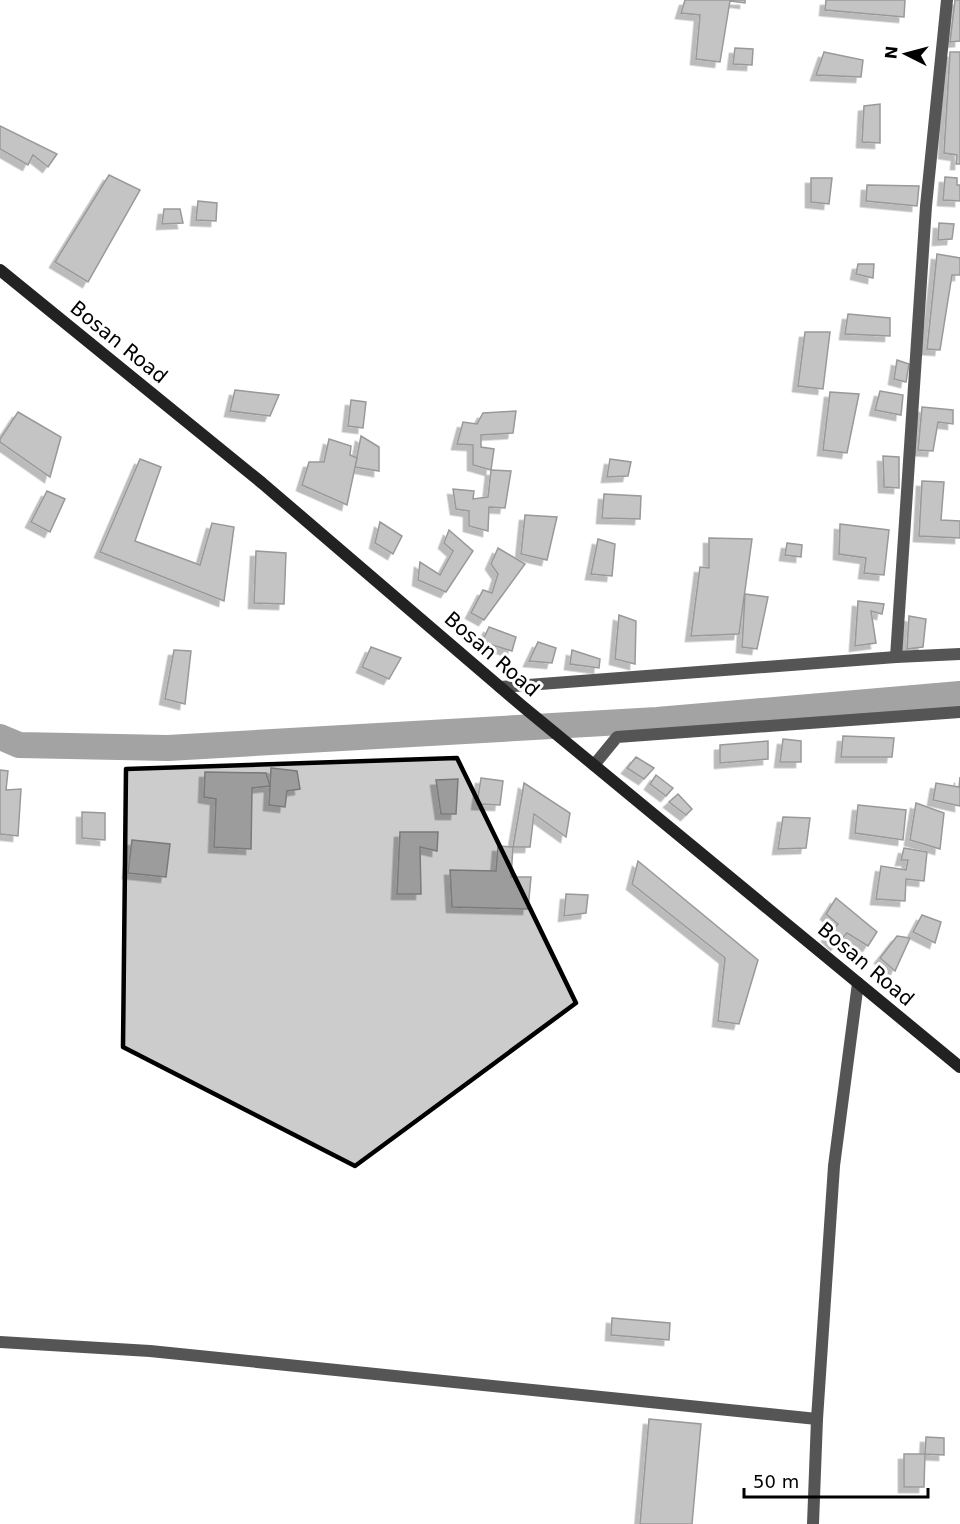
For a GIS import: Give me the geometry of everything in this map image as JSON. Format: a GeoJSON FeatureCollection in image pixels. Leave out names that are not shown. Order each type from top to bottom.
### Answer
{"type":"FeatureCollection","features":[{"type":"Feature","properties":{"kind":"main road","name":"Bosan Road"},"geometry":{"type":"LineString","coordinates":[[0,270],[262,483],[521,705],[960,1067]]}},
{"type":"Feature","properties":{"kind":"street"},"geometry":{"type":"LineString","coordinates":[[896,657],[926,206],[947,0]]}},
{"type":"Feature","properties":{"kind":"street"},"geometry":{"type":"LineString","coordinates":[[500,687],[960,654]]}},
{"type":"Feature","properties":{"kind":"street"},"geometry":{"type":"LineString","coordinates":[[594,765],[617,737],[960,712]]}},
{"type":"Feature","properties":{"kind":"street"},"geometry":{"type":"LineString","coordinates":[[813,1524],[817,1419],[834,1166],[858,983]]}},
{"type":"Feature","properties":{"kind":"street"},"geometry":{"type":"LineString","coordinates":[[0,1342],[150,1351],[817,1419]]}},
{"type":"Feature","properties":{"kind":"highlighted area"},"geometry":{"type":"Polygon","coordinates":[[[457,758],[576,1003],[355,1166],[123,1047],[126,769],[457,758]]]}},
{"type":"Feature","properties":{"kind":"building"},"geometry":{"type":"Polygon","coordinates":[[[685,0],[745,0],[745,3],[730,1],[720,62],[696,59],[700,15],[681,13],[685,0]]]}},
{"type":"Feature","properties":{"kind":"building"},"geometry":{"type":"Polygon","coordinates":[[[826,0],[905,0],[904,17],[825,10],[826,0]]]}},
{"type":"Feature","properties":{"kind":"building"},"geometry":{"type":"Polygon","coordinates":[[[955,0],[960,0],[960,41],[950,42],[955,0]]]}},
{"type":"Feature","properties":{"kind":"building"},"geometry":{"type":"Polygon","coordinates":[[[735,48],[753,49],[752,65],[733,64],[735,48]]]}},
{"type":"Feature","properties":{"kind":"building"},"geometry":{"type":"Polygon","coordinates":[[[824,52],[863,60],[861,77],[816,75],[824,52]]]}},
{"type":"Feature","properties":{"kind":"building"},"geometry":{"type":"Polygon","coordinates":[[[950,52],[960,52],[960,164],[956,164],[957,155],[944,153],[950,52]]]}},
{"type":"Feature","properties":{"kind":"building"},"geometry":{"type":"Polygon","coordinates":[[[880,104],[880,143],[862,142],[864,106],[880,104]]]}},
{"type":"Feature","properties":{"kind":"building"},"geometry":{"type":"Polygon","coordinates":[[[0,126],[57,154],[48,167],[33,155],[28,165],[0,149],[0,126]]]}},
{"type":"Feature","properties":{"kind":"building"},"geometry":{"type":"Polygon","coordinates":[[[109,175],[140,190],[88,282],[55,262],[109,175]]]}},
{"type":"Feature","properties":{"kind":"building"},"geometry":{"type":"Polygon","coordinates":[[[945,177],[957,178],[957,185],[960,185],[960,201],[943,200],[945,177]]]}},
{"type":"Feature","properties":{"kind":"building"},"geometry":{"type":"Polygon","coordinates":[[[811,178],[832,178],[829,204],[811,202],[811,178]]]}},
{"type":"Feature","properties":{"kind":"building"},"geometry":{"type":"Polygon","coordinates":[[[867,185],[919,186],[917,206],[866,201],[867,185]]]}},
{"type":"Feature","properties":{"kind":"building"},"geometry":{"type":"Polygon","coordinates":[[[198,201],[217,203],[216,221],[196,220],[198,201]]]}},
{"type":"Feature","properties":{"kind":"building"},"geometry":{"type":"Polygon","coordinates":[[[164,209],[180,209],[183,223],[162,224],[164,209]]]}},
{"type":"Feature","properties":{"kind":"building"},"geometry":{"type":"Polygon","coordinates":[[[939,223],[954,224],[952,239],[938,240],[939,223]]]}},
{"type":"Feature","properties":{"kind":"building"},"geometry":{"type":"Polygon","coordinates":[[[937,254],[960,258],[960,275],[952,275],[940,350],[927,349],[937,254]]]}},
{"type":"Feature","properties":{"kind":"building"},"geometry":{"type":"Polygon","coordinates":[[[858,264],[874,264],[873,278],[856,274],[858,264]]]}},
{"type":"Feature","properties":{"kind":"building"},"geometry":{"type":"Polygon","coordinates":[[[848,314],[890,318],[890,336],[845,334],[848,314]]]}},
{"type":"Feature","properties":{"kind":"building"},"geometry":{"type":"Polygon","coordinates":[[[805,332],[830,332],[823,389],[798,386],[805,332]]]}},
{"type":"Feature","properties":{"kind":"building"},"geometry":{"type":"Polygon","coordinates":[[[897,360],[909,364],[906,382],[894,379],[897,360]]]}},
{"type":"Feature","properties":{"kind":"building"},"geometry":{"type":"Polygon","coordinates":[[[235,390],[279,395],[270,416],[230,411],[235,390]]]}},
{"type":"Feature","properties":{"kind":"building"},"geometry":{"type":"Polygon","coordinates":[[[880,391],[903,395],[901,415],[875,410],[880,391]]]}},
{"type":"Feature","properties":{"kind":"building"},"geometry":{"type":"Polygon","coordinates":[[[830,392],[859,394],[847,453],[823,450],[830,392]]]}},
{"type":"Feature","properties":{"kind":"building"},"geometry":{"type":"Polygon","coordinates":[[[351,400],[366,402],[363,428],[348,426],[351,400]]]}},
{"type":"Feature","properties":{"kind":"building"},"geometry":{"type":"Polygon","coordinates":[[[922,407],[953,410],[953,424],[938,422],[933,451],[918,450],[922,407]]]}},
{"type":"Feature","properties":{"kind":"building"},"geometry":{"type":"Polygon","coordinates":[[[516,411],[513,433],[481,435],[481,447],[494,449],[491,470],[473,465],[473,445],[457,444],[463,422],[477,424],[483,413],[516,411]]]}},
{"type":"Feature","properties":{"kind":"building"},"geometry":{"type":"Polygon","coordinates":[[[18,412],[61,437],[50,477],[0,442],[18,412]]]}},
{"type":"Feature","properties":{"kind":"building"},"geometry":{"type":"Polygon","coordinates":[[[361,436],[379,447],[379,471],[355,467],[361,436]]]}},
{"type":"Feature","properties":{"kind":"building"},"geometry":{"type":"Polygon","coordinates":[[[329,439],[351,446],[350,455],[357,458],[347,505],[302,485],[309,462],[324,462],[329,439]]]}},
{"type":"Feature","properties":{"kind":"building"},"geometry":{"type":"Polygon","coordinates":[[[883,456],[899,457],[899,488],[884,487],[883,456]]]}},
{"type":"Feature","properties":{"kind":"building"},"geometry":{"type":"Polygon","coordinates":[[[140,459],[161,467],[135,541],[200,565],[212,523],[234,527],[224,601],[100,552],[140,459]]]}},
{"type":"Feature","properties":{"kind":"building"},"geometry":{"type":"Polygon","coordinates":[[[610,459],[631,462],[628,476],[607,477],[610,459]]]}},
{"type":"Feature","properties":{"kind":"building"},"geometry":{"type":"Polygon","coordinates":[[[491,470],[511,471],[505,508],[489,507],[488,531],[469,526],[469,511],[456,509],[453,489],[474,491],[473,499],[488,497],[491,470]]]}},
{"type":"Feature","properties":{"kind":"building"},"geometry":{"type":"Polygon","coordinates":[[[922,481],[944,482],[941,520],[960,521],[960,538],[919,536],[922,481]]]}},
{"type":"Feature","properties":{"kind":"building"},"geometry":{"type":"Polygon","coordinates":[[[47,491],[65,499],[50,532],[31,522],[47,491]]]}},
{"type":"Feature","properties":{"kind":"building"},"geometry":{"type":"Polygon","coordinates":[[[604,494],[641,496],[640,519],[602,518],[604,494]]]}},
{"type":"Feature","properties":{"kind":"building"},"geometry":{"type":"Polygon","coordinates":[[[525,515],[557,517],[547,560],[521,554],[525,515]]]}},
{"type":"Feature","properties":{"kind":"building"},"geometry":{"type":"Polygon","coordinates":[[[380,522],[402,536],[393,554],[375,543],[380,522]]]}},
{"type":"Feature","properties":{"kind":"building"},"geometry":{"type":"Polygon","coordinates":[[[840,524],[889,530],[884,575],[864,573],[866,558],[839,554],[840,524]]]}},
{"type":"Feature","properties":{"kind":"building"},"geometry":{"type":"Polygon","coordinates":[[[449,530],[473,551],[446,592],[418,580],[420,562],[440,575],[453,551],[444,543],[449,530]]]}},
{"type":"Feature","properties":{"kind":"building"},"geometry":{"type":"Polygon","coordinates":[[[709,538],[752,539],[739,634],[691,636],[700,567],[709,568],[709,538]]]}},
{"type":"Feature","properties":{"kind":"building"},"geometry":{"type":"Polygon","coordinates":[[[598,539],[615,544],[612,576],[591,574],[598,539]]]}},
{"type":"Feature","properties":{"kind":"building"},"geometry":{"type":"Polygon","coordinates":[[[787,543],[802,545],[801,557],[785,555],[787,543]]]}},
{"type":"Feature","properties":{"kind":"building"},"geometry":{"type":"Polygon","coordinates":[[[498,548],[525,564],[484,620],[471,613],[483,590],[492,593],[498,574],[491,564],[498,548]]]}},
{"type":"Feature","properties":{"kind":"building"},"geometry":{"type":"Polygon","coordinates":[[[256,551],[286,553],[284,604],[254,603],[256,551]]]}},
{"type":"Feature","properties":{"kind":"building"},"geometry":{"type":"Polygon","coordinates":[[[745,594],[768,597],[757,649],[742,647],[745,594]]]}},
{"type":"Feature","properties":{"kind":"building"},"geometry":{"type":"Polygon","coordinates":[[[858,601],[884,604],[882,614],[871,611],[876,643],[855,646],[858,601]]]}},
{"type":"Feature","properties":{"kind":"building"},"geometry":{"type":"Polygon","coordinates":[[[619,615],[636,621],[635,664],[615,659],[619,615]]]}},
{"type":"Feature","properties":{"kind":"building"},"geometry":{"type":"Polygon","coordinates":[[[909,616],[926,619],[923,647],[907,649],[909,616]]]}},
{"type":"Feature","properties":{"kind":"building"},"geometry":{"type":"Polygon","coordinates":[[[489,627],[516,637],[512,651],[482,642],[489,627]]]}},
{"type":"Feature","properties":{"kind":"building"},"geometry":{"type":"Polygon","coordinates":[[[538,642],[556,648],[552,663],[529,661],[538,642]]]}},
{"type":"Feature","properties":{"kind":"building"},"geometry":{"type":"Polygon","coordinates":[[[371,647],[401,658],[389,679],[362,667],[371,647]]]}},
{"type":"Feature","properties":{"kind":"building"},"geometry":{"type":"Polygon","coordinates":[[[174,650],[191,651],[185,704],[165,699],[174,650]]]}},
{"type":"Feature","properties":{"kind":"building"},"geometry":{"type":"Polygon","coordinates":[[[572,650],[600,659],[599,668],[570,664],[572,650]]]}},
{"type":"Feature","properties":{"kind":"building"},"geometry":{"type":"Polygon","coordinates":[[[843,736],[894,738],[892,757],[841,757],[843,736]]]}},
{"type":"Feature","properties":{"kind":"building"},"geometry":{"type":"Polygon","coordinates":[[[783,739],[801,741],[801,762],[780,762],[783,739]]]}},
{"type":"Feature","properties":{"kind":"building"},"geometry":{"type":"Polygon","coordinates":[[[768,741],[768,759],[720,763],[720,745],[768,741]]]}},
{"type":"Feature","properties":{"kind":"building"},"geometry":{"type":"Polygon","coordinates":[[[636,757],[654,768],[644,779],[627,768],[636,757]]]}},
{"type":"Feature","properties":{"kind":"building"},"geometry":{"type":"Polygon","coordinates":[[[271,768],[297,771],[300,789],[287,791],[285,807],[269,805],[271,768]]]}},
{"type":"Feature","properties":{"kind":"building"},"geometry":{"type":"Polygon","coordinates":[[[0,770],[8,771],[6,790],[21,789],[18,836],[0,834],[0,770]]]}},
{"type":"Feature","properties":{"kind":"building"},"geometry":{"type":"Polygon","coordinates":[[[205,772],[266,773],[270,786],[252,788],[251,849],[214,847],[216,799],[204,797],[205,772]]]}},
{"type":"Feature","properties":{"kind":"building"},"geometry":{"type":"Polygon","coordinates":[[[656,775],[673,788],[666,796],[650,784],[656,775]]]}},
{"type":"Feature","properties":{"kind":"building"},"geometry":{"type":"Polygon","coordinates":[[[960,777],[960,806],[933,800],[936,783],[959,787],[960,777]]]}},
{"type":"Feature","properties":{"kind":"building"},"geometry":{"type":"Polygon","coordinates":[[[481,778],[503,781],[500,805],[477,804],[481,778]]]}},
{"type":"Feature","properties":{"kind":"building"},"geometry":{"type":"Polygon","coordinates":[[[458,779],[456,814],[441,814],[436,780],[458,779]]]}},
{"type":"Feature","properties":{"kind":"building"},"geometry":{"type":"Polygon","coordinates":[[[524,783],[570,813],[566,837],[534,814],[530,847],[513,847],[524,783]]]}},
{"type":"Feature","properties":{"kind":"building"},"geometry":{"type":"Polygon","coordinates":[[[678,794],[692,809],[686,815],[669,802],[678,794]]]}},
{"type":"Feature","properties":{"kind":"building"},"geometry":{"type":"Polygon","coordinates":[[[916,803],[944,813],[940,849],[910,840],[916,803]]]}},
{"type":"Feature","properties":{"kind":"building"},"geometry":{"type":"Polygon","coordinates":[[[858,805],[906,810],[903,840],[855,833],[858,805]]]}},
{"type":"Feature","properties":{"kind":"building"},"geometry":{"type":"Polygon","coordinates":[[[82,812],[105,813],[105,840],[82,838],[82,812]]]}},
{"type":"Feature","properties":{"kind":"building"},"geometry":{"type":"Polygon","coordinates":[[[783,817],[810,818],[806,848],[778,849],[783,817]]]}},
{"type":"Feature","properties":{"kind":"building"},"geometry":{"type":"Polygon","coordinates":[[[400,832],[438,832],[437,851],[420,847],[421,894],[397,894],[400,832]]]}},
{"type":"Feature","properties":{"kind":"building"},"geometry":{"type":"Polygon","coordinates":[[[132,840],[170,844],[166,877],[128,873],[132,840]]]}},
{"type":"Feature","properties":{"kind":"building"},"geometry":{"type":"Polygon","coordinates":[[[498,846],[513,847],[511,877],[531,877],[528,909],[452,907],[450,870],[496,871],[498,846]]]}},
{"type":"Feature","properties":{"kind":"building"},"geometry":{"type":"Polygon","coordinates":[[[904,848],[927,852],[924,881],[906,879],[905,901],[876,899],[881,866],[906,870],[908,860],[901,860],[904,848]]]}},
{"type":"Feature","properties":{"kind":"building"},"geometry":{"type":"Polygon","coordinates":[[[638,861],[758,960],[739,1024],[718,1021],[725,958],[632,884],[638,861]]]}},
{"type":"Feature","properties":{"kind":"building"},"geometry":{"type":"Polygon","coordinates":[[[566,894],[588,895],[586,913],[564,916],[566,894]]]}},
{"type":"Feature","properties":{"kind":"building"},"geometry":{"type":"Polygon","coordinates":[[[836,898],[877,932],[868,946],[847,933],[836,945],[827,936],[838,924],[826,914],[836,898]]]}},
{"type":"Feature","properties":{"kind":"building"},"geometry":{"type":"Polygon","coordinates":[[[922,915],[941,922],[935,943],[913,932],[922,915]]]}},
{"type":"Feature","properties":{"kind":"building"},"geometry":{"type":"Polygon","coordinates":[[[897,936],[910,938],[895,971],[880,958],[897,936]]]}},
{"type":"Feature","properties":{"kind":"building"},"geometry":{"type":"Polygon","coordinates":[[[612,1318],[670,1323],[669,1340],[611,1335],[612,1318]]]}},
{"type":"Feature","properties":{"kind":"building"},"geometry":{"type":"Polygon","coordinates":[[[649,1419],[701,1424],[692,1524],[640,1524],[649,1419]]]}},
{"type":"Feature","properties":{"kind":"building"},"geometry":{"type":"Polygon","coordinates":[[[926,1437],[944,1438],[944,1455],[925,1454],[926,1437]]]}},
{"type":"Feature","properties":{"kind":"building"},"geometry":{"type":"Polygon","coordinates":[[[904,1454],[925,1454],[924,1487],[904,1487],[904,1454]]]}},
{"type":"Feature","properties":{"kind":"waterway"},"geometry":{"type":"LineString","coordinates":[[0,737],[19,745],[168,748],[657,720],[960,694]]}}]}
